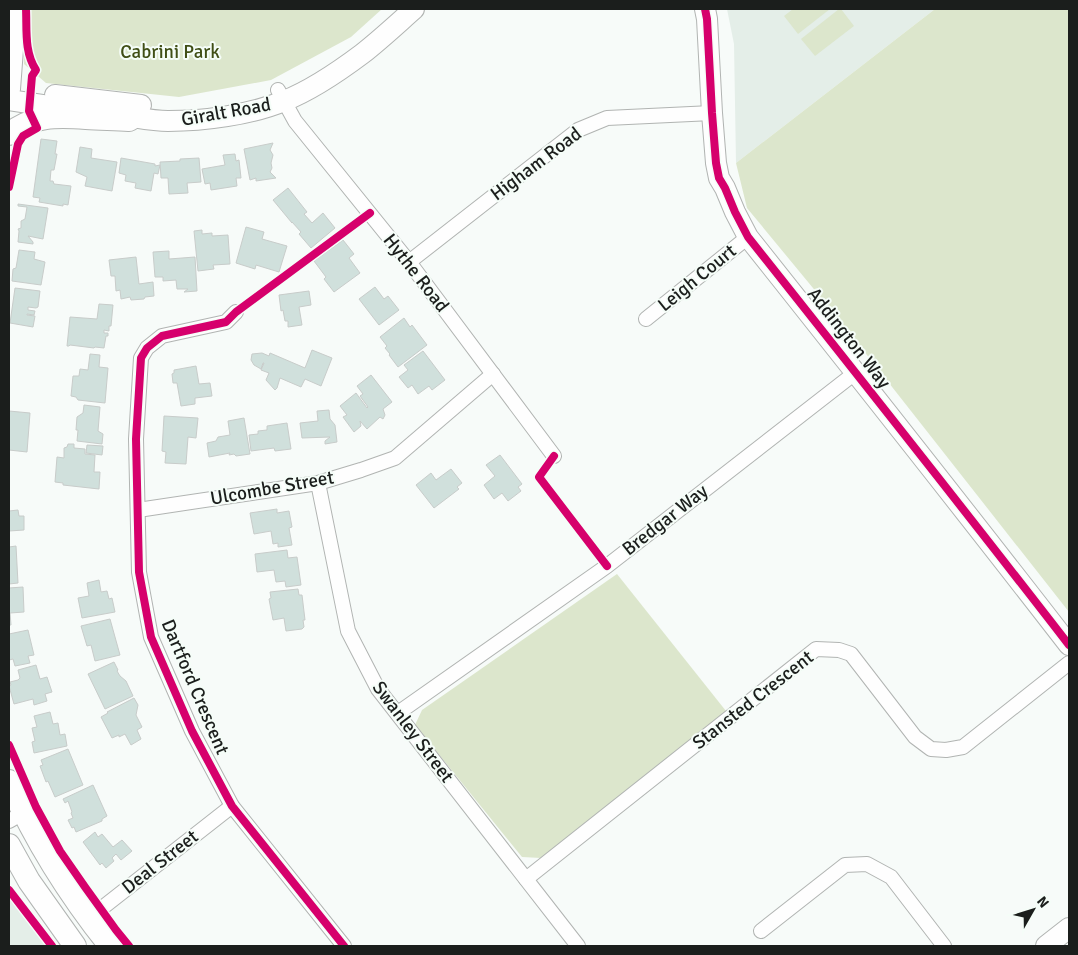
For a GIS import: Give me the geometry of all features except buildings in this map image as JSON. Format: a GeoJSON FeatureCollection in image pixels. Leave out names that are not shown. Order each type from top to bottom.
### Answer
{"type":"FeatureCollection","features":[{"type":"Feature","properties":{"kind":"main road"},"geometry":{"type":"LineString","coordinates":[[9,89],[15,9]]}},
{"type":"Feature","properties":{"kind":"main road"},"geometry":{"type":"LineString","coordinates":[[9,134],[18,126],[46,117],[60,116],[129,120],[134,117]]}},
{"type":"Feature","properties":{"kind":"main road"},"geometry":{"type":"LineString","coordinates":[[13,802],[88,919],[110,946]]}},
{"type":"Feature","properties":{"kind":"main road"},"geometry":{"type":"LineString","coordinates":[[9,845],[43,903],[75,946]]}},
{"type":"Feature","properties":{"kind":"main road"},"geometry":{"type":"LineString","coordinates":[[9,873],[43,903]]}},
{"type":"Feature","properties":{"kind":"street","name":"Giralt Road"},"geometry":{"type":"LineString","coordinates":[[9,100],[166,121],[228,116],[258,110],[328,62],[363,36],[394,9]]}},
{"type":"Feature","properties":{"kind":"street","name":"Giralt Road"},"geometry":{"type":"LineString","coordinates":[[9,89],[164,108],[221,105],[253,97],[281,96],[315,86],[364,53],[414,9]]}},
{"type":"Feature","properties":{"kind":"street","name":"Addington Way"},"geometry":{"type":"LineString","coordinates":[[706,9],[716,163],[719,178],[735,212],[744,240],[852,377],[952,493],[1069,645]]}},
{"type":"Feature","properties":{"kind":"street","name":"Hythe Road"},"geometry":{"type":"LineString","coordinates":[[281,96],[295,121],[409,262],[554,456]]}},
{"type":"Feature","properties":{"kind":"street","name":"Higham Road"},"geometry":{"type":"LineString","coordinates":[[409,262],[578,130],[608,118],[712,113]]}},
{"type":"Feature","properties":{"kind":"street","name":"Leigh Court"},"geometry":{"type":"LineString","coordinates":[[646,319],[744,240]]}},
{"type":"Feature","properties":{"kind":"street","name":"Dartford Crescent"},"geometry":{"type":"LineString","coordinates":[[236,312],[226,322],[162,336],[147,348],[141,358],[136,439],[139,572],[151,637],[192,731],[232,806],[344,946]]}},
{"type":"Feature","properties":{"kind":"street","name":"Ulcombe Street"},"geometry":{"type":"LineString","coordinates":[[138,510],[318,483],[394,458],[493,374]]}},
{"type":"Feature","properties":{"kind":"street","name":"Addington Way"},"geometry":{"type":"LineString","coordinates":[[852,377],[892,434],[1069,662]]}},
{"type":"Feature","properties":{"kind":"street","name":"Bredgar Way"},"geometry":{"type":"LineString","coordinates":[[398,713],[607,566],[852,377]]}},
{"type":"Feature","properties":{"kind":"street","name":"Swanley Street"},"geometry":{"type":"LineString","coordinates":[[318,483],[348,631],[378,689],[578,946]]}},
{"type":"Feature","properties":{"kind":"street","name":"Stansted Crescent"},"geometry":{"type":"LineString","coordinates":[[526,879],[816,649],[839,650],[851,654],[915,737],[931,749],[946,750],[963,747],[1069,662]]}},
{"type":"Feature","properties":{"kind":"street","name":"Deal Street"},"geometry":{"type":"LineString","coordinates":[[88,919],[232,806]]}},
{"type":"Feature","properties":{"kind":"street"},"geometry":{"type":"LineString","coordinates":[[761,931],[845,865],[867,864],[891,877],[944,946]]}},
{"type":"Feature","properties":{"kind":"street"},"geometry":{"type":"LineString","coordinates":[[1046,946],[1069,928]]}},
{"type":"Feature","properties":{"kind":"street"},"geometry":{"type":"LineString","coordinates":[[1061,946],[1069,939]]}},
{"type":"Feature","properties":{"kind":"shaded area"},"geometry":{"type":"Polygon","coordinates":[[[727,9],[935,9],[736,163],[734,44],[727,9]]]}},
{"type":"Feature","properties":{"kind":"shaded area"},"geometry":{"type":"Polygon","coordinates":[[[9,897],[47,946],[9,946],[9,897]]]}},
{"type":"Feature","properties":{"kind":"green space","name":"Cabrini Park"},"geometry":{"type":"Polygon","coordinates":[[[25,9],[382,9],[351,37],[271,80],[179,97],[46,83],[24,64],[25,9]]]}},
{"type":"Feature","properties":{"kind":"green space"},"geometry":{"type":"Polygon","coordinates":[[[793,9],[830,9],[798,34],[784,16],[793,9]]]}},
{"type":"Feature","properties":{"kind":"green space"},"geometry":{"type":"Polygon","coordinates":[[[839,9],[854,26],[815,56],[801,39],[839,9]]]}},
{"type":"Feature","properties":{"kind":"green space"},"geometry":{"type":"Polygon","coordinates":[[[935,9],[1069,9],[1069,612],[841,322],[747,208],[736,163],[935,9]]]}},
{"type":"Feature","properties":{"kind":"green space"},"geometry":{"type":"Polygon","coordinates":[[[617,574],[726,711],[541,858],[522,857],[415,725],[422,710],[617,574]]]}},
{"type":"Feature","properties":{"kind":"cycle path"},"geometry":{"type":"LineString","coordinates":[[9,187],[18,144],[23,136],[37,128],[29,111],[32,76],[36,70],[28,48],[26,9]]}},
{"type":"Feature","properties":{"kind":"cycle path"},"geometry":{"type":"LineString","coordinates":[[705,9],[716,163],[719,178],[748,237],[1069,645]]}},
{"type":"Feature","properties":{"kind":"cycle path"},"geometry":{"type":"LineString","coordinates":[[344,946],[232,806],[192,731],[151,637],[139,572],[136,439],[141,358],[147,348],[162,336],[226,322],[236,312],[370,213]]}},
{"type":"Feature","properties":{"kind":"cycle path"},"geometry":{"type":"LineString","coordinates":[[554,456],[539,477],[607,566]]}},
{"type":"Feature","properties":{"kind":"cycle path"},"geometry":{"type":"LineString","coordinates":[[9,745],[36,807],[60,851],[129,946]]}},
{"type":"Feature","properties":{"kind":"cycle path"},"geometry":{"type":"LineString","coordinates":[[9,890],[52,946]]}}]}
